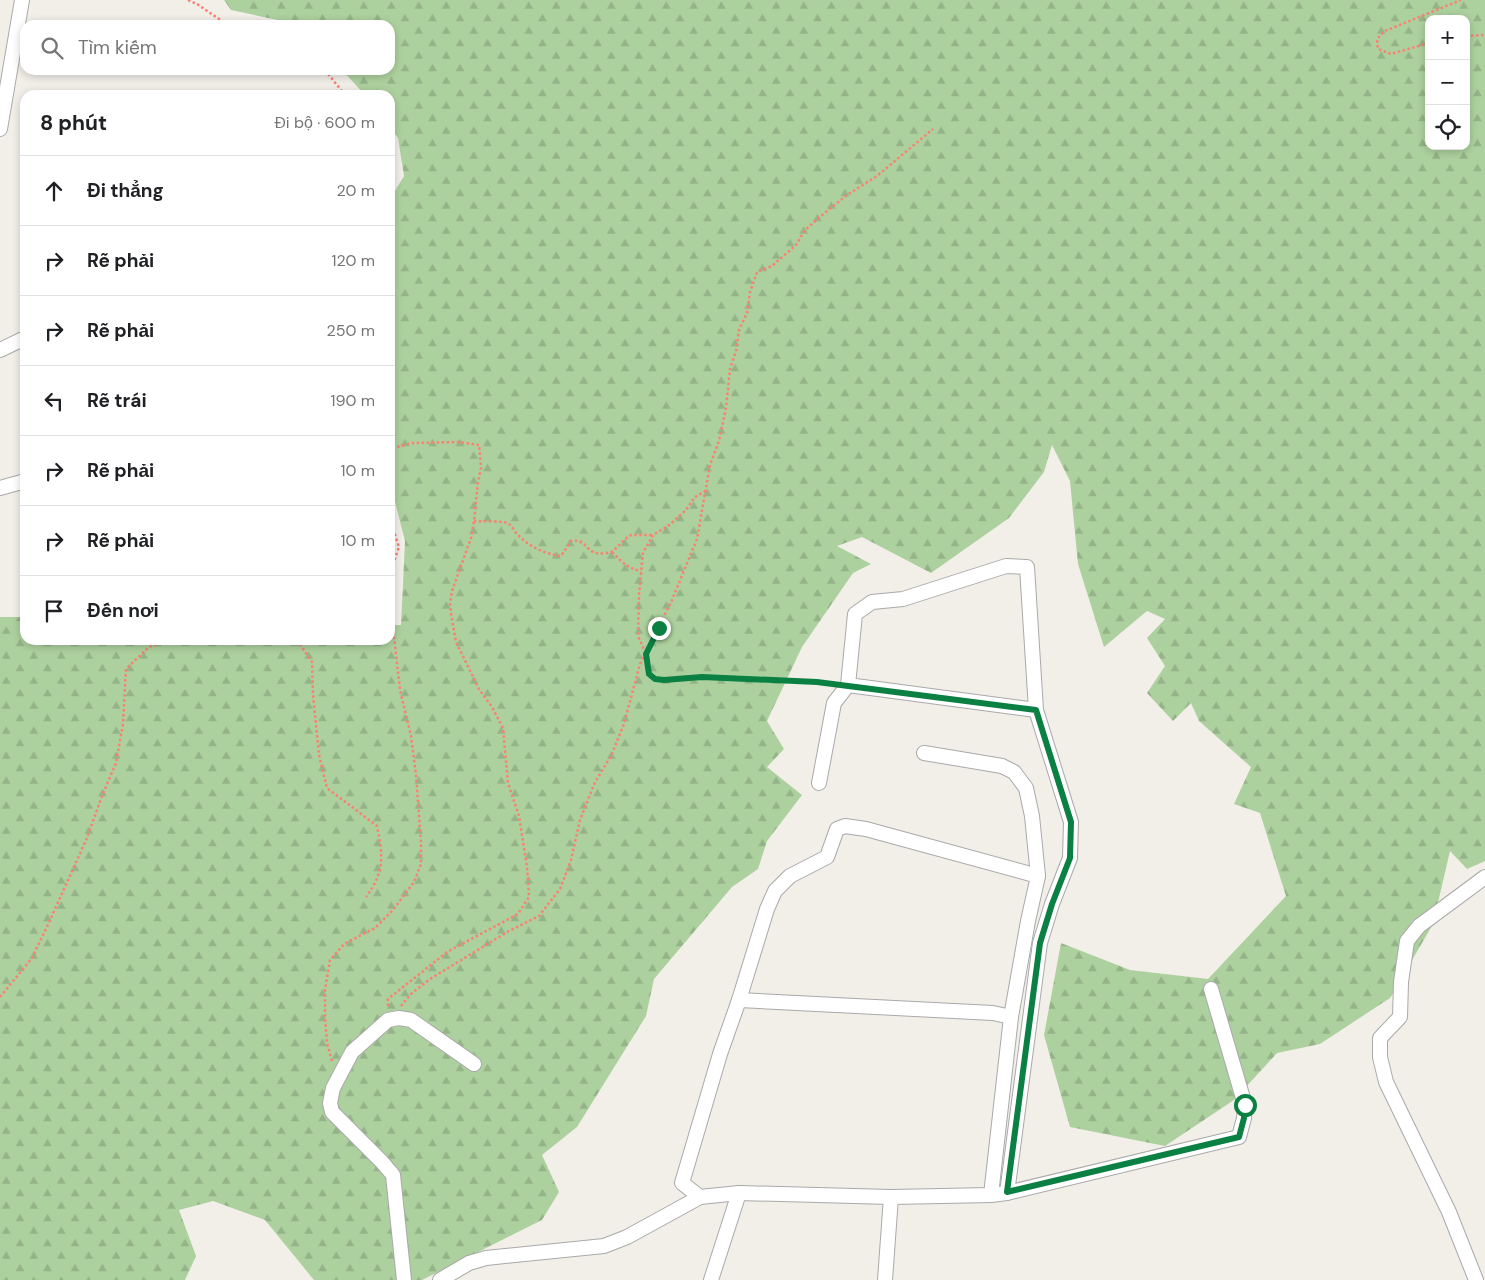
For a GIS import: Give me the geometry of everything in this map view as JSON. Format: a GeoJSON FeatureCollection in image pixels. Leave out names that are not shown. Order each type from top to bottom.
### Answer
{"type":"FeatureCollection","features":[{"type":"Feature","properties":{"kind":"street"},"geometry":{"type":"LineString","coordinates":[[0,129],[22,0]]}},
{"type":"Feature","properties":{"kind":"street"},"geometry":{"type":"LineString","coordinates":[[0,350],[20,340]]}},
{"type":"Feature","properties":{"kind":"street"},"geometry":{"type":"LineString","coordinates":[[0,488],[20,482]]}},
{"type":"Feature","properties":{"kind":"street"},"geometry":{"type":"LineString","coordinates":[[819,783],[834,704],[848,685],[855,614],[872,602],[903,599],[1006,566],[1027,567],[1036,710],[1071,822],[1070,858],[1052,904],[1040,943],[1007,1192]]}},
{"type":"Feature","properties":{"kind":"street"},"geometry":{"type":"LineString","coordinates":[[848,685],[1036,710]]}},
{"type":"Feature","properties":{"kind":"street"},"geometry":{"type":"LineString","coordinates":[[924,753],[1002,766],[1014,772],[1026,788],[1032,816],[1038,876],[1011,1017],[991,1195]]}},
{"type":"Feature","properties":{"kind":"street"},"geometry":{"type":"LineString","coordinates":[[700,1197],[682,1183],[720,1054],[767,909],[775,891],[790,876],[827,857],[838,829],[845,826],[866,829],[1038,876]]}},
{"type":"Feature","properties":{"kind":"street"},"geometry":{"type":"LineString","coordinates":[[1476,1280],[1449,1212],[1386,1082],[1380,1057],[1380,1038],[1400,1017],[1401,982],[1408,941],[1419,926],[1485,877]]}},
{"type":"Feature","properties":{"kind":"street"},"geometry":{"type":"LineString","coordinates":[[440,1280],[469,1263],[486,1258],[604,1246],[627,1237],[700,1197],[739,1192],[891,1197],[991,1195],[1239,1137],[1245,1105],[1211,989]]}},
{"type":"Feature","properties":{"kind":"street"},"geometry":{"type":"LineString","coordinates":[[739,1000],[993,1013],[1011,1017]]}},
{"type":"Feature","properties":{"kind":"street"},"geometry":{"type":"LineString","coordinates":[[404,1280],[394,1176],[332,1112],[330,1103],[333,1088],[352,1052],[388,1020],[399,1018],[411,1020],[474,1064]]}},
{"type":"Feature","properties":{"kind":"street"},"geometry":{"type":"LineString","coordinates":[[712,1280],[739,1192]]}},
{"type":"Feature","properties":{"kind":"street"},"geometry":{"type":"LineString","coordinates":[[885,1280],[891,1197]]}},
{"type":"Feature","properties":{"kind":"path"},"geometry":{"type":"LineString","coordinates":[[188,0],[221,20]]}},
{"type":"Feature","properties":{"kind":"path"},"geometry":{"type":"LineString","coordinates":[[1425,44],[1391,54],[1378,49],[1377,39],[1386,31],[1461,0]]}},
{"type":"Feature","properties":{"kind":"path"},"geometry":{"type":"LineString","coordinates":[[1470,36],[1485,35]]}},
{"type":"Feature","properties":{"kind":"path"},"geometry":{"type":"LineString","coordinates":[[329,75],[341,90]]}},
{"type":"Feature","properties":{"kind":"path"},"geometry":{"type":"LineString","coordinates":[[388,1020],[411,994],[430,979],[509,931],[539,916],[560,889],[571,860],[580,820],[595,782],[611,756],[624,724],[640,664],[672,600],[697,539],[710,465],[719,441],[726,408],[730,369],[757,272],[772,266],[796,245],[805,230],[821,216],[847,195],[877,176],[933,129]]}},
{"type":"Feature","properties":{"kind":"path"},"geometry":{"type":"LineString","coordinates":[[388,1020],[388,999],[447,952],[518,914],[529,897],[527,867],[519,816],[508,782],[504,728],[479,689],[456,642],[450,604],[452,591],[464,560],[474,521],[481,468],[479,445],[459,442],[412,443],[395,448]]}},
{"type":"Feature","properties":{"kind":"path"},"geometry":{"type":"LineString","coordinates":[[474,521],[510,524],[518,536],[532,547],[554,556],[561,556],[565,553],[571,541],[576,540],[586,544],[594,554],[612,552],[631,535],[652,535],[668,526],[685,511],[695,497],[706,492]]}},
{"type":"Feature","properties":{"kind":"path"},"geometry":{"type":"LineString","coordinates":[[395,535],[399,547],[395,558]]}},
{"type":"Feature","properties":{"kind":"path"},"geometry":{"type":"LineString","coordinates":[[652,535],[643,553],[638,636],[646,654],[649,674],[655,679],[702,677],[848,685]]}},
{"type":"Feature","properties":{"kind":"path"},"geometry":{"type":"LineString","coordinates":[[612,552],[623,564],[641,571]]}},
{"type":"Feature","properties":{"kind":"path"},"geometry":{"type":"LineString","coordinates":[[0,997],[32,958],[66,888],[116,763],[123,724],[126,669],[149,647],[154,645]]}},
{"type":"Feature","properties":{"kind":"path"},"geometry":{"type":"LineString","coordinates":[[300,645],[312,662],[319,755],[327,788],[377,826],[381,844],[382,864],[376,883],[366,897]]}},
{"type":"Feature","properties":{"kind":"path"},"geometry":{"type":"LineString","coordinates":[[340,1074],[332,1060],[327,1043],[325,990],[330,960],[344,944],[375,928],[393,910],[414,882],[421,864],[416,775],[411,736],[400,690],[395,645]]}},
{"type":"Feature","properties":{"kind":"green space"},"geometry":{"type":"Polygon","coordinates":[[[224,0],[1485,0],[1485,861],[1467,869],[1450,851],[1433,924],[1390,998],[1320,1044],[1277,1053],[1234,1100],[1165,1146],[1070,1127],[1044,1035],[1061,943],[1130,970],[1208,979],[1286,896],[1260,813],[1234,804],[1251,767],[1199,721],[1191,703],[1173,721],[1147,693],[1165,666],[1147,638],[1165,619],[1147,611],[1104,647],[1078,564],[1070,481],[1052,445],[1044,472],[1009,518],[931,573],[862,537],[837,546],[871,564],[853,573],[802,647],[767,721],[784,749],[767,767],[802,795],[767,841],[758,869],[732,887],[654,979],[646,1016],[577,1127],[542,1155],[559,1192],[542,1220],[422,1280],[314,1280],[265,1220],[213,1201],[179,1210],[196,1256],[185,1280],[0,1280],[0,617],[20,617],[20,645],[395,645],[395,625],[401,625],[405,541],[395,502],[395,191],[404,176],[398,138],[395,134],[395,90],[360,90],[347,75],[395,75],[395,20],[278,20],[231,10],[224,0]]]}},
{"type":"Feature","properties":{"kind":"route"},"geometry":{"type":"LineString","coordinates":[[659,628],[646,654],[649,674],[655,679],[702,677],[817,682],[1036,710],[1071,822],[1070,858],[1052,904],[1040,943],[1007,1192],[1239,1137],[1245,1105]]}}]}
